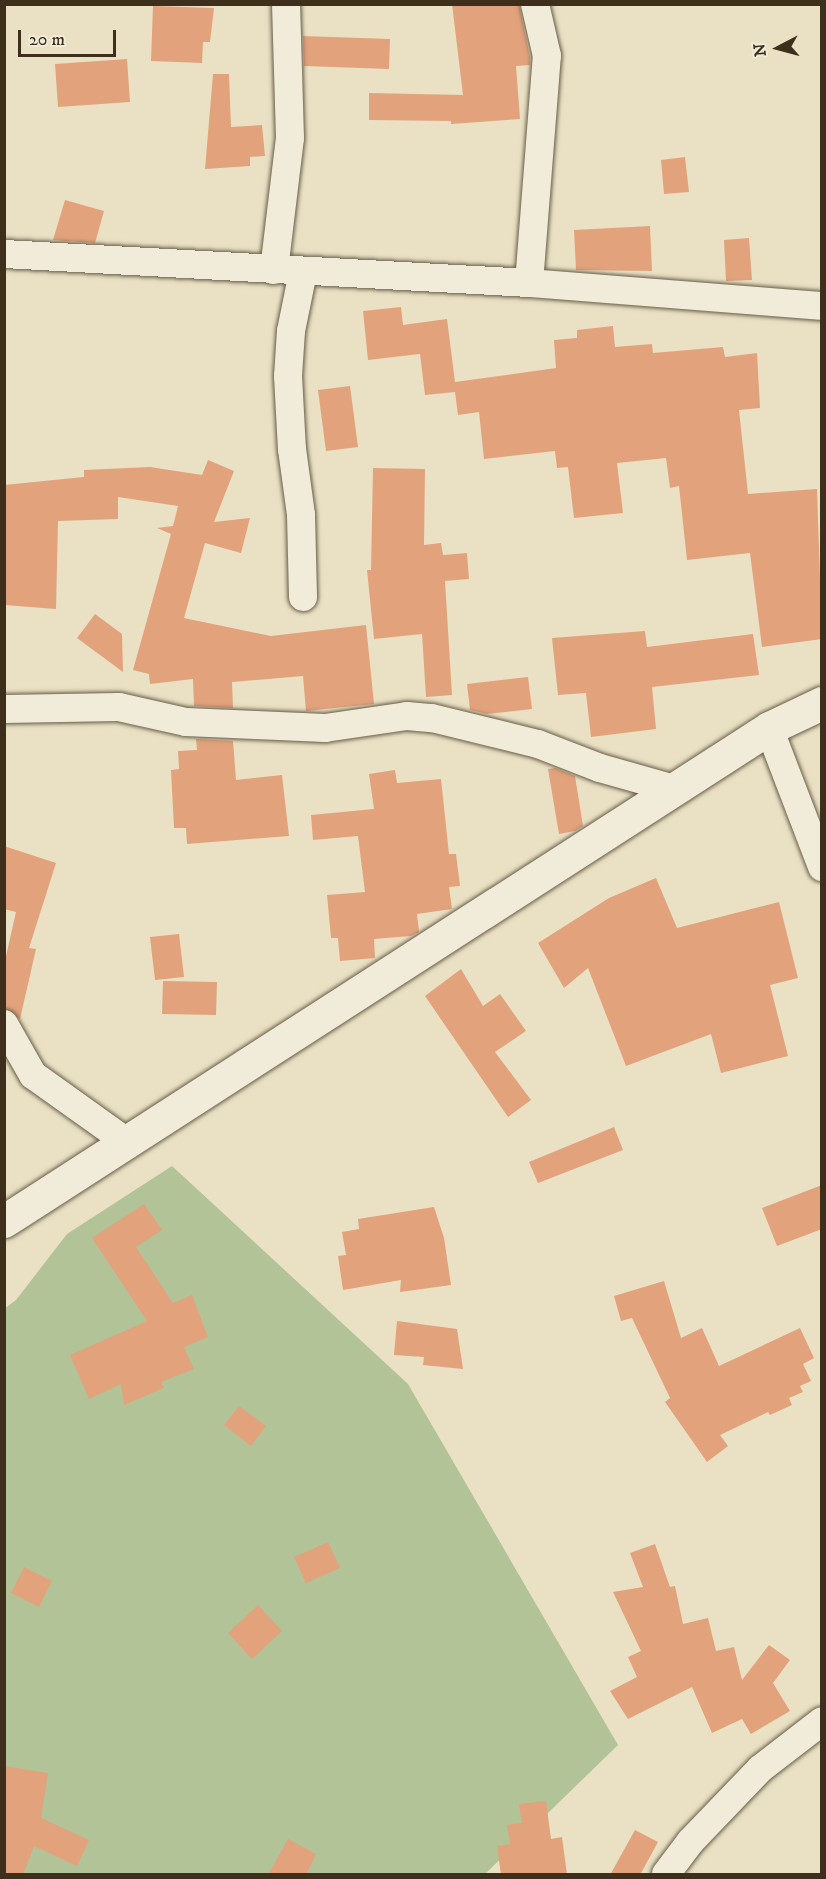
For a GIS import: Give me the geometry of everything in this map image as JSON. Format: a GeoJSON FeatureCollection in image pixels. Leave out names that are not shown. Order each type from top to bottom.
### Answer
{"type":"FeatureCollection","features":[{"type":"Feature","properties":{"kind":"main road"},"geometry":{"type":"LineString","coordinates":[[4,1221],[770,728],[822,703]]}},
{"type":"Feature","properties":{"kind":"street"},"geometry":{"type":"LineString","coordinates":[[274,270],[290,138],[286,4]]}},
{"type":"Feature","properties":{"kind":"street"},"geometry":{"type":"LineString","coordinates":[[529,283],[547,56],[535,4]]}},
{"type":"Feature","properties":{"kind":"street"},"geometry":{"type":"LineString","coordinates":[[4,254],[529,283],[822,306]]}},
{"type":"Feature","properties":{"kind":"street"},"geometry":{"type":"LineString","coordinates":[[303,272],[291,331],[288,376],[292,448],[303,536],[303,597]]}},
{"type":"Feature","properties":{"kind":"street"},"geometry":{"type":"LineString","coordinates":[[4,709],[119,707],[186,722],[325,728],[407,716],[432,718],[538,744],[600,768],[674,789]]}},
{"type":"Feature","properties":{"kind":"street"},"geometry":{"type":"LineString","coordinates":[[770,728],[822,867]]}},
{"type":"Feature","properties":{"kind":"street"},"geometry":{"type":"LineString","coordinates":[[4,1024],[33,1075],[127,1142]]}},
{"type":"Feature","properties":{"kind":"street"},"geometry":{"type":"LineString","coordinates":[[666,1875],[691,1841],[746,1784],[822,1721]]}},
{"type":"Feature","properties":{"kind":"green space"},"geometry":{"type":"Polygon","coordinates":[[[172,1166],[408,1384],[618,1745],[485,1874],[5,1874],[4,1309],[16,1300],[67,1234],[172,1166]]]}},
{"type":"Feature","properties":{"kind":"building"},"geometry":{"type":"Polygon","coordinates":[[[452,4],[519,4],[530,57],[530,65],[516,66],[520,119],[451,124],[451,121],[369,120],[369,93],[463,95],[452,4]]]}},
{"type":"Feature","properties":{"kind":"building"},"geometry":{"type":"Polygon","coordinates":[[[153,6],[214,8],[210,42],[203,42],[202,63],[151,61],[153,6]]]}},
{"type":"Feature","properties":{"kind":"building"},"geometry":{"type":"Polygon","coordinates":[[[303,36],[390,39],[389,69],[304,66],[303,36]]]}},
{"type":"Feature","properties":{"kind":"building"},"geometry":{"type":"Polygon","coordinates":[[[127,59],[130,102],[58,107],[55,64],[127,59]]]}},
{"type":"Feature","properties":{"kind":"building"},"geometry":{"type":"Polygon","coordinates":[[[213,74],[229,74],[231,127],[262,125],[265,156],[250,157],[250,166],[205,169],[213,74]]]}},
{"type":"Feature","properties":{"kind":"building"},"geometry":{"type":"Polygon","coordinates":[[[685,157],[689,192],[664,194],[661,160],[685,157]]]}},
{"type":"Feature","properties":{"kind":"building"},"geometry":{"type":"Polygon","coordinates":[[[65,200],[104,211],[95,243],[53,240],[65,200]]]}},
{"type":"Feature","properties":{"kind":"building"},"geometry":{"type":"Polygon","coordinates":[[[650,226],[652,271],[576,270],[574,230],[650,226]]]}},
{"type":"Feature","properties":{"kind":"building"},"geometry":{"type":"Polygon","coordinates":[[[749,238],[752,280],[726,281],[724,240],[749,238]]]}},
{"type":"Feature","properties":{"kind":"building"},"geometry":{"type":"Polygon","coordinates":[[[401,307],[403,325],[447,319],[455,382],[556,368],[554,340],[577,338],[577,330],[613,326],[615,347],[652,344],[653,353],[723,347],[725,357],[757,353],[760,408],[739,410],[748,494],[817,489],[822,639],[762,647],[750,553],[687,560],[679,486],[670,488],[666,458],[617,463],[623,513],[574,518],[568,467],[557,468],[555,451],[484,459],[479,412],[458,415],[455,392],[425,395],[420,354],[368,360],[363,311],[401,307]]]}},
{"type":"Feature","properties":{"kind":"building"},"geometry":{"type":"Polygon","coordinates":[[[350,386],[358,447],[326,451],[318,390],[350,386]]]}},
{"type":"Feature","properties":{"kind":"building"},"geometry":{"type":"Polygon","coordinates":[[[208,460],[234,471],[214,522],[250,518],[241,553],[205,543],[184,618],[271,636],[366,625],[374,704],[306,711],[303,676],[232,682],[233,708],[194,706],[193,679],[150,684],[149,674],[133,670],[171,534],[157,528],[173,526],[178,506],[118,497],[118,519],[58,521],[56,609],[4,605],[4,485],[84,477],[84,470],[150,467],[202,475],[208,460]]]}},
{"type":"Feature","properties":{"kind":"building"},"geometry":{"type":"Polygon","coordinates":[[[373,468],[425,469],[424,545],[441,543],[443,555],[467,553],[469,579],[445,581],[452,695],[426,697],[422,634],[374,639],[367,570],[371,570],[373,468]]]}},
{"type":"Feature","properties":{"kind":"building"},"geometry":{"type":"Polygon","coordinates":[[[95,614],[122,634],[123,672],[77,638],[95,614]]]}},
{"type":"Feature","properties":{"kind":"building"},"geometry":{"type":"Polygon","coordinates":[[[645,631],[647,647],[753,634],[759,675],[652,687],[656,729],[591,737],[586,693],[558,695],[552,638],[645,631]]]}},
{"type":"Feature","properties":{"kind":"building"},"geometry":{"type":"Polygon","coordinates":[[[528,677],[532,709],[487,714],[470,710],[467,684],[528,677]]]}},
{"type":"Feature","properties":{"kind":"building"},"geometry":{"type":"Polygon","coordinates":[[[196,739],[233,741],[236,780],[282,775],[289,836],[187,844],[186,828],[174,828],[171,770],[179,769],[178,751],[197,750],[196,739]]]}},
{"type":"Feature","properties":{"kind":"building"},"geometry":{"type":"Polygon","coordinates":[[[555,768],[575,776],[583,826],[575,831],[559,834],[548,769],[555,768]]]}},
{"type":"Feature","properties":{"kind":"building"},"geometry":{"type":"Polygon","coordinates":[[[395,770],[397,783],[441,779],[449,854],[456,854],[460,886],[449,887],[452,909],[417,914],[419,932],[411,936],[374,939],[375,958],[340,961],[338,938],[331,938],[327,895],[365,892],[358,836],[313,840],[311,815],[374,809],[369,774],[395,770]]]}},
{"type":"Feature","properties":{"kind":"building"},"geometry":{"type":"Polygon","coordinates":[[[4,846],[56,863],[29,948],[36,949],[20,1019],[4,1008],[4,965],[16,912],[4,909],[4,846]]]}},
{"type":"Feature","properties":{"kind":"building"},"geometry":{"type":"Polygon","coordinates":[[[656,878],[677,928],[779,902],[798,978],[770,985],[788,1056],[721,1073],[711,1034],[626,1066],[588,968],[564,988],[538,943],[609,898],[656,878]]]}},
{"type":"Feature","properties":{"kind":"building"},"geometry":{"type":"Polygon","coordinates":[[[179,934],[184,977],[155,980],[150,937],[179,934]]]}},
{"type":"Feature","properties":{"kind":"building"},"geometry":{"type":"Polygon","coordinates":[[[461,969],[483,1006],[500,994],[526,1031],[495,1052],[531,1100],[508,1117],[425,996],[461,969]]]}},
{"type":"Feature","properties":{"kind":"building"},"geometry":{"type":"Polygon","coordinates":[[[163,981],[217,982],[216,1015],[162,1014],[163,981]]]}},
{"type":"Feature","properties":{"kind":"building"},"geometry":{"type":"Polygon","coordinates":[[[614,1127],[623,1150],[538,1183],[529,1162],[614,1127]]]}},
{"type":"Feature","properties":{"kind":"building"},"geometry":{"type":"Polygon","coordinates":[[[822,1185],[822,1229],[777,1246],[762,1208],[822,1185]]]}},
{"type":"Feature","properties":{"kind":"building"},"geometry":{"type":"Polygon","coordinates":[[[144,1204],[162,1230],[136,1247],[173,1303],[192,1295],[208,1337],[184,1347],[194,1369],[161,1382],[164,1388],[124,1405],[121,1384],[89,1399],[70,1355],[147,1321],[92,1238],[144,1204]]]}},
{"type":"Feature","properties":{"kind":"building"},"geometry":{"type":"Polygon","coordinates":[[[434,1207],[444,1238],[451,1285],[400,1292],[401,1280],[343,1290],[338,1256],[346,1255],[342,1232],[359,1229],[358,1219],[434,1207]]]}},
{"type":"Feature","properties":{"kind":"building"},"geometry":{"type":"Polygon","coordinates":[[[664,1281],[681,1338],[702,1328],[719,1366],[800,1328],[814,1358],[803,1364],[811,1381],[800,1386],[803,1392],[789,1398],[792,1405],[770,1415],[768,1412],[720,1435],[728,1446],[707,1462],[665,1402],[670,1398],[632,1318],[621,1321],[614,1296],[664,1281]]]}},
{"type":"Feature","properties":{"kind":"building"},"geometry":{"type":"Polygon","coordinates":[[[397,1321],[457,1329],[463,1369],[423,1365],[424,1357],[394,1355],[397,1321]]]}},
{"type":"Feature","properties":{"kind":"building"},"geometry":{"type":"Polygon","coordinates":[[[239,1406],[266,1426],[251,1446],[224,1425],[239,1406]]]}},
{"type":"Feature","properties":{"kind":"building"},"geometry":{"type":"Polygon","coordinates":[[[328,1542],[340,1568],[306,1583],[294,1557],[328,1542]]]}},
{"type":"Feature","properties":{"kind":"building"},"geometry":{"type":"Polygon","coordinates":[[[655,1544],[670,1587],[675,1586],[683,1624],[708,1618],[716,1651],[734,1647],[742,1680],[769,1645],[790,1660],[773,1683],[790,1711],[751,1734],[742,1719],[712,1733],[692,1687],[628,1719],[610,1691],[637,1677],[628,1657],[641,1651],[613,1592],[643,1587],[630,1553],[655,1544]]]}},
{"type":"Feature","properties":{"kind":"building"},"geometry":{"type":"Polygon","coordinates":[[[24,1567],[52,1581],[39,1607],[11,1593],[24,1567]]]}},
{"type":"Feature","properties":{"kind":"building"},"geometry":{"type":"Polygon","coordinates":[[[258,1605],[282,1631],[252,1659],[228,1633],[258,1605]]]}},
{"type":"Feature","properties":{"kind":"building"},"geometry":{"type":"Polygon","coordinates":[[[4,1766],[48,1773],[41,1818],[89,1840],[77,1866],[34,1846],[23,1875],[4,1875],[4,1766]]]}},
{"type":"Feature","properties":{"kind":"building"},"geometry":{"type":"Polygon","coordinates":[[[546,1801],[551,1839],[562,1837],[567,1875],[501,1875],[497,1846],[510,1844],[507,1825],[522,1823],[519,1804],[546,1801]]]}},
{"type":"Feature","properties":{"kind":"building"},"geometry":{"type":"Polygon","coordinates":[[[635,1830],[658,1842],[640,1875],[610,1875],[635,1830]]]}},
{"type":"Feature","properties":{"kind":"building"},"geometry":{"type":"Polygon","coordinates":[[[288,1839],[316,1854],[306,1875],[268,1875],[288,1839]]]}}]}
